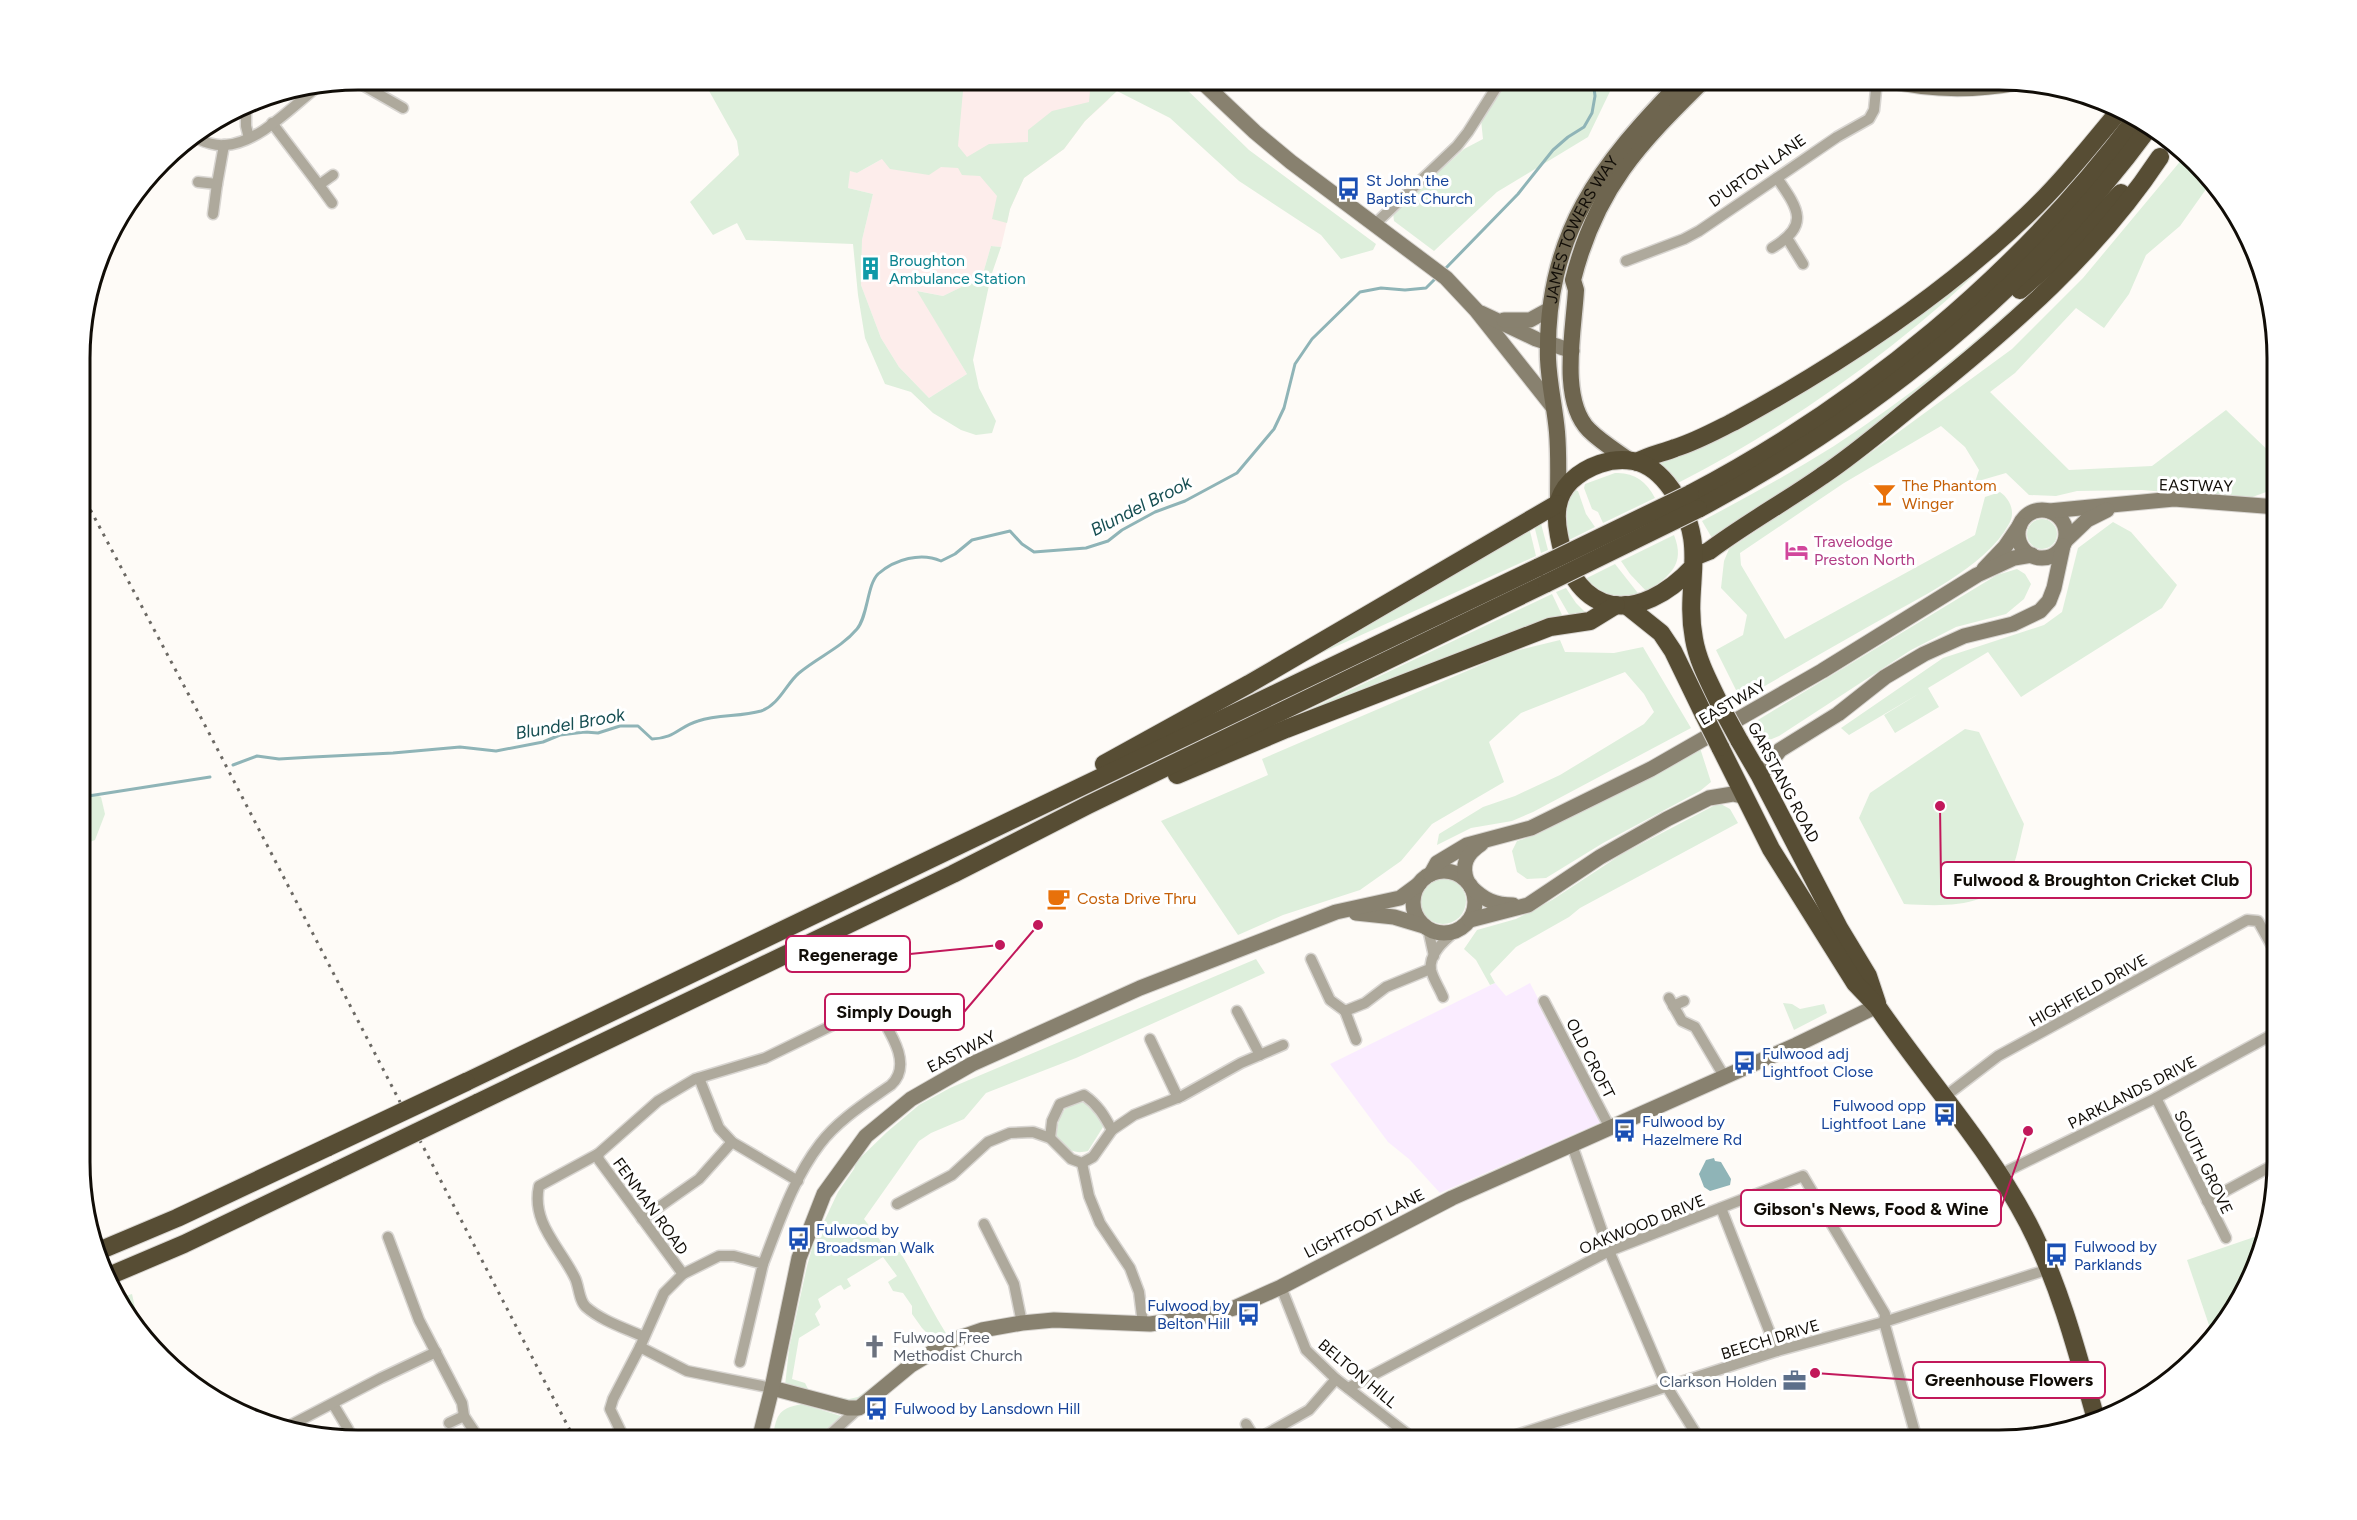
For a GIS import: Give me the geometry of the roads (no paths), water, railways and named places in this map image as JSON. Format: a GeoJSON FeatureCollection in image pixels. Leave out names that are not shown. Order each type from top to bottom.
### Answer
{"type":"FeatureCollection","features":[{"type":"Feature","properties":{"kind":"highway"},"geometry":{"type":"LineString","coordinates":[[930,861],[1239,690],[1530,521],[1557,502],[1570,482],[1588,468],[1609,462],[1633,461],[1691,442],[1769,402],[1837,361],[1952,279],[2026,216],[2059,183],[2115,116]]}},
{"type":"Feature","properties":{"kind":"highway"},"geometry":{"type":"LineString","coordinates":[[1694,501],[1862,388],[1931,332],[2036,235],[2130,125]]}},
{"type":"Feature","properties":{"kind":"highway"},"geometry":{"type":"LineString","coordinates":[[1799,451],[1900,379],[1981,313],[2076,218],[2145,133]]}},
{"type":"Feature","properties":{"kind":"highway"},"geometry":{"type":"LineString","coordinates":[[114,1274],[184,1244],[953,874],[1543,575],[1799,451],[1846,431],[1949,354],[2068,248],[2131,183],[2166,151]]}},
{"type":"Feature","properties":{"kind":"highway"},"geometry":{"type":"LineString","coordinates":[[953,874],[1276,732],[1550,627],[1590,621],[1621,605],[1650,600],[1669,590],[1694,562],[1824,475],[1994,340],[2101,234],[2139,189],[2166,151]]}},
{"type":"Feature","properties":{"kind":"highway"},"geometry":{"type":"LineString","coordinates":[[1633,461],[1658,474],[1683,506],[1692,532],[1694,562]]}},
{"type":"Feature","properties":{"kind":"highway"},"geometry":{"type":"LineString","coordinates":[[1557,502],[1560,541],[1574,578],[1593,599],[1621,605]]}},
{"type":"Feature","properties":{"kind":"highway","name":"GARSTANG ROAD"},"geometry":{"type":"LineString","coordinates":[[1694,562],[1690,610],[1694,642],[1700,660],[1721,706],[1839,928],[1868,976],[1877,1006]]}},
{"type":"Feature","properties":{"kind":"highway"},"geometry":{"type":"LineString","coordinates":[[104,1249],[177,1218],[466,1082],[671,982],[1543,575]]}},
{"type":"Feature","properties":{"kind":"highway","name":"GARSTANG ROAD"},"geometry":{"type":"LineString","coordinates":[[1621,605],[1661,633],[1673,651],[1771,849],[1795,888],[1855,983],[1877,1006],[1999,1175],[2028,1225],[2049,1269],[2095,1412]]}},
{"type":"Feature","properties":{"kind":"main road"},"geometry":{"type":"LineString","coordinates":[[1211,90],[1264,140],[1441,274],[1481,313],[1553,407],[1558,444],[1557,502]]}},
{"type":"Feature","properties":{"kind":"main road","name":"JAMES TOWERS WAY"},"geometry":{"type":"LineString","coordinates":[[1553,407],[1548,343],[1550,309],[1567,241],[1590,190],[1618,150],[1674,90]]}},
{"type":"Feature","properties":{"kind":"main road","name":"JAMES TOWERS WAY"},"geometry":{"type":"LineString","coordinates":[[1572,351],[1576,290],[1573,280],[1593,219],[1627,161],[1642,142],[1694,90]]}},
{"type":"Feature","properties":{"kind":"main road"},"geometry":{"type":"LineString","coordinates":[[1481,313],[1524,321],[1550,309]]}},
{"type":"Feature","properties":{"kind":"main road"},"geometry":{"type":"LineString","coordinates":[[1481,313],[1529,336],[1572,351],[1572,386],[1577,412],[1588,429],[1633,461]]}},
{"type":"Feature","properties":{"kind":"main road","name":"EASTWAY"},"geometry":{"type":"LineString","coordinates":[[2049,511],[2174,499],[2267,506]]}},
{"type":"Feature","properties":{"kind":"main road","name":"EASTWAY"},"geometry":{"type":"LineString","coordinates":[[2064,543],[2087,520],[2115,506]]}},
{"type":"Feature","properties":{"kind":"main road"},"geometry":{"type":"LineString","coordinates":[[1760,776],[1780,750],[1838,714],[1885,677],[1924,654],[1964,636],[2013,624],[2040,611],[2049,601],[2054,588],[2065,530],[2062,521],[2049,511],[2032,513],[2020,525],[2018,533],[2020,542],[2025,550],[2048,569],[2054,588]]}},
{"type":"Feature","properties":{"kind":"main road","name":"EASTWAY"},"geometry":{"type":"LineString","coordinates":[[1977,575],[2005,547],[2020,525]]}},
{"type":"Feature","properties":{"kind":"main road"},"geometry":{"type":"LineString","coordinates":[[2034,556],[2049,556],[2057,552],[2064,543]]}},
{"type":"Feature","properties":{"kind":"main road","name":"EASTWAY"},"geometry":{"type":"LineString","coordinates":[[772,1388],[799,1258],[824,1194],[866,1136],[910,1098],[972,1064],[1140,988],[1336,912],[1392,902],[1404,896],[1425,879],[1437,863],[1467,845],[1531,828],[1651,769],[1822,671],[1977,575],[2014,558],[2034,556]]}},
{"type":"Feature","properties":{"kind":"main road"},"geometry":{"type":"LineString","coordinates":[[1743,746],[1780,750]]}},
{"type":"Feature","properties":{"kind":"main road"},"geometry":{"type":"LineString","coordinates":[[1528,905],[1489,902],[1460,875],[1448,871],[1425,879],[1413,900],[1414,912],[1426,927],[1446,933],[1456,931],[1470,920],[1528,905],[1600,857],[1709,798],[1725,784],[1731,768]]}},
{"type":"Feature","properties":{"kind":"main road"},"geometry":{"type":"LineString","coordinates":[[1709,798],[1733,794],[1746,797]]}},
{"type":"Feature","properties":{"kind":"main road","name":"EASTWAY"},"geometry":{"type":"LineString","coordinates":[[1469,884],[1463,868],[1465,861],[1476,848],[1494,837]]}},
{"type":"Feature","properties":{"kind":"main road"},"geometry":{"type":"LineString","coordinates":[[1469,884],[1475,903],[1470,920]]}},
{"type":"Feature","properties":{"kind":"main road","name":"EASTWAY"},"geometry":{"type":"LineString","coordinates":[[1336,912],[1394,917],[1426,927]]}},
{"type":"Feature","properties":{"kind":"main road","name":"LIGHTFOOT LANE"},"geometry":{"type":"LineString","coordinates":[[859,1408],[910,1365],[953,1340],[981,1330],[1054,1320],[1143,1324],[1201,1317],[1234,1308],[1281,1287],[1452,1198],[1796,1045],[1877,1006]]}},
{"type":"Feature","properties":{"kind":"main road"},"geometry":{"type":"LineString","coordinates":[[762,1430],[772,1388],[848,1408],[859,1408]]}},
{"type":"Feature","properties":{"kind":"street"},"geometry":{"type":"LineString","coordinates":[[372,90],[403,108]]}},
{"type":"Feature","properties":{"kind":"street"},"geometry":{"type":"LineString","coordinates":[[1375,224],[1457,146],[1495,90]]}},
{"type":"Feature","properties":{"kind":"street","name":"D'URTON LANE"},"geometry":{"type":"LineString","coordinates":[[1626,261],[1699,231],[1837,137],[1869,119],[1874,110],[1876,90]]}},
{"type":"Feature","properties":{"kind":"street"},"geometry":{"type":"LineString","coordinates":[[201,140],[224,145],[249,138],[308,95]]}},
{"type":"Feature","properties":{"kind":"street"},"geometry":{"type":"LineString","coordinates":[[246,114],[249,138]]}},
{"type":"Feature","properties":{"kind":"street"},"geometry":{"type":"LineString","coordinates":[[272,123],[332,203]]}},
{"type":"Feature","properties":{"kind":"street"},"geometry":{"type":"LineString","coordinates":[[213,214],[224,145]]}},
{"type":"Feature","properties":{"kind":"street"},"geometry":{"type":"LineString","coordinates":[[319,185],[333,176]]}},
{"type":"Feature","properties":{"kind":"street"},"geometry":{"type":"LineString","coordinates":[[1772,248],[1787,238],[1795,228],[1797,212],[1777,178]]}},
{"type":"Feature","properties":{"kind":"street"},"geometry":{"type":"LineString","coordinates":[[198,182],[217,184]]}},
{"type":"Feature","properties":{"kind":"street"},"geometry":{"type":"LineString","coordinates":[[1787,238],[1803,264]]}},
{"type":"Feature","properties":{"kind":"street","name":"HIGHFIELD DRIVE"},"geometry":{"type":"LineString","coordinates":[[1943,1098],[1998,1056],[2247,920],[2254,919],[2260,924],[2267,937]]}},
{"type":"Feature","properties":{"kind":"street"},"geometry":{"type":"LineString","coordinates":[[1426,927],[1434,956]]}},
{"type":"Feature","properties":{"kind":"street"},"geometry":{"type":"LineString","coordinates":[[1443,997],[1430,969],[1434,956],[1443,942],[1456,931]]}},
{"type":"Feature","properties":{"kind":"street"},"geometry":{"type":"LineString","coordinates":[[1311,959],[1330,1000],[1345,1011],[1356,1040]]}},
{"type":"Feature","properties":{"kind":"street"},"geometry":{"type":"LineString","coordinates":[[1345,1011],[1365,1003],[1386,987],[1430,969]]}},
{"type":"Feature","properties":{"kind":"street","name":"OLD CROFT"},"geometry":{"type":"LineString","coordinates":[[1545,1001],[1610,1128]]}},
{"type":"Feature","properties":{"kind":"street"},"geometry":{"type":"LineString","coordinates":[[1684,1001],[1671,1002],[1682,1021],[1695,1027],[1724,1076]]}},
{"type":"Feature","properties":{"kind":"street"},"geometry":{"type":"LineString","coordinates":[[740,1362],[762,1264],[790,1194],[820,1143],[840,1123],[897,1080],[901,1070],[901,1057],[874,1005],[765,1059],[699,1078],[658,1101],[598,1154],[539,1186],[536,1198],[544,1228],[575,1278],[584,1306],[687,1371],[772,1388]]}},
{"type":"Feature","properties":{"kind":"street"},"geometry":{"type":"LineString","coordinates":[[1237,1011],[1260,1055]]}},
{"type":"Feature","properties":{"kind":"street","name":"PARKLANDS DRIVE"},"geometry":{"type":"LineString","coordinates":[[1999,1175],[2156,1098],[2267,1037]]}},
{"type":"Feature","properties":{"kind":"street"},"geometry":{"type":"LineString","coordinates":[[1150,1039],[1178,1098]]}},
{"type":"Feature","properties":{"kind":"street"},"geometry":{"type":"LineString","coordinates":[[897,1204],[952,1175],[988,1142],[1010,1133],[1033,1132],[1050,1138],[1071,1159],[1082,1163],[1093,1157],[1112,1130],[1134,1115],[1178,1098],[1283,1045]]}},
{"type":"Feature","properties":{"kind":"street"},"geometry":{"type":"LineString","coordinates":[[699,1078],[719,1128],[732,1142],[798,1180]]}},
{"type":"Feature","properties":{"kind":"street"},"geometry":{"type":"LineString","coordinates":[[1050,1138],[1052,1121],[1060,1104],[1084,1095],[1095,1102],[1112,1130]]}},
{"type":"Feature","properties":{"kind":"street","name":"SOUTH GROVE"},"geometry":{"type":"LineString","coordinates":[[2156,1098],[2226,1238]]}},
{"type":"Feature","properties":{"kind":"street"},"geometry":{"type":"LineString","coordinates":[[642,1219],[699,1179],[732,1142]]}},
{"type":"Feature","properties":{"kind":"street"},"geometry":{"type":"LineString","coordinates":[[1572,1145],[1609,1251],[1667,1387],[1694,1430]]}},
{"type":"Feature","properties":{"kind":"street","name":"FENMAN ROAD"},"geometry":{"type":"LineString","coordinates":[[598,1154],[599,1160],[683,1274]]}},
{"type":"Feature","properties":{"kind":"street"},"geometry":{"type":"LineString","coordinates":[[1082,1163],[1089,1196],[1100,1223],[1130,1268],[1136,1284],[1143,1324]]}},
{"type":"Feature","properties":{"kind":"street"},"geometry":{"type":"LineString","coordinates":[[2207,1201],[2267,1169]]}},
{"type":"Feature","properties":{"kind":"street","name":"OAKWOOD DRIVE"},"geometry":{"type":"LineString","coordinates":[[1348,1388],[1609,1251],[1803,1176],[1885,1314],[1884,1322]]}},
{"type":"Feature","properties":{"kind":"street"},"geometry":{"type":"LineString","coordinates":[[1720,1208],[1777,1351]]}},
{"type":"Feature","properties":{"kind":"street"},"geometry":{"type":"LineString","coordinates":[[984,1224],[1014,1284],[1022,1323]]}},
{"type":"Feature","properties":{"kind":"street"},"geometry":{"type":"LineString","coordinates":[[388,1237],[419,1320],[462,1403],[464,1416],[473,1430]]}},
{"type":"Feature","properties":{"kind":"street"},"geometry":{"type":"LineString","coordinates":[[620,1430],[610,1409],[613,1399],[664,1293],[683,1274],[719,1256],[734,1256],[762,1264]]}},
{"type":"Feature","properties":{"kind":"street","name":"BEECH DRIVE"},"geometry":{"type":"LineString","coordinates":[[1532,1430],[1777,1351],[1884,1322],[2049,1269]]}},
{"type":"Feature","properties":{"kind":"street","name":"BELTON HILL"},"geometry":{"type":"LineString","coordinates":[[1281,1287],[1306,1350],[1336,1379],[1402,1430]]}},
{"type":"Feature","properties":{"kind":"street"},"geometry":{"type":"LineString","coordinates":[[1884,1322],[1914,1430]]}},
{"type":"Feature","properties":{"kind":"street"},"geometry":{"type":"LineString","coordinates":[[296,1423],[436,1352]]}},
{"type":"Feature","properties":{"kind":"street"},"geometry":{"type":"LineString","coordinates":[[1274,1430],[1310,1410],[1336,1379]]}},
{"type":"Feature","properties":{"kind":"street"},"geometry":{"type":"LineString","coordinates":[[333,1404],[348,1429]]}},
{"type":"Feature","properties":{"kind":"street","name":"LIGHTFOOT LANE"},"geometry":{"type":"LineString","coordinates":[[835,1430],[859,1408]]}},
{"type":"Feature","properties":{"kind":"street"},"geometry":{"type":"LineString","coordinates":[[448,1423],[464,1416]]}},
{"type":"Feature","properties":{"kind":"street"},"geometry":{"type":"LineString","coordinates":[[1246,1424],[1250,1430]]}},
{"type":"Feature","properties":{"kind":"water"},"geometry":{"type":"Polygon","coordinates":[[[1714,1158],[1715,1161],[1721,1162],[1731,1179],[1730,1185],[1710,1191],[1704,1187],[1699,1174],[1706,1160],[1714,1158]]]}},
{"type":"Feature","properties":{"kind":"waterway","name":"Blundel Brook"},"geometry":{"type":"LineString","coordinates":[[1445,269],[1518,194],[1553,150],[1584,127],[1592,113],[1594,90]]}},
{"type":"Feature","properties":{"kind":"waterway","name":"Blundel Brook"},"geometry":{"type":"LineString","coordinates":[[233,765],[257,756],[279,759],[460,747],[496,751],[543,742],[560,735],[598,733],[620,726],[638,726],[652,739],[672,734],[691,723],[706,719],[761,711],[773,704],[806,667],[844,642],[857,629],[861,623],[874,579],[892,564],[917,557],[941,561],[955,554],[972,540],[1010,531],[1022,544],[1034,552],[1086,548],[1108,541],[1122,530],[1155,512],[1185,501],[1237,473],[1274,429],[1284,408],[1295,364],[1312,339],[1360,292],[1381,288],[1405,290],[1426,288],[1438,276]]}},
{"type":"Feature","properties":{"kind":"waterway"},"geometry":{"type":"LineString","coordinates":[[90,796],[210,777]]}},
{"type":"Feature","properties":{"kind":"railway"},"geometry":{"type":"LineString","coordinates":[[90,509],[208,731],[570,1430]]}},
{"type":"Feature","properties":{"kind":"place","name":"St John the Baptist Church"},"geometry":{"type":"Point","coordinates":[1348,189]}},
{"type":"Feature","properties":{"kind":"place","name":"Broughton Ambulance Station"},"geometry":{"type":"Point","coordinates":[871,269]}},
{"type":"Feature","properties":{"kind":"place","name":"The Phantom Winger"},"geometry":{"type":"Point","coordinates":[1884,494]}},
{"type":"Feature","properties":{"kind":"place","name":"Travelodge Preston North"},"geometry":{"type":"Point","coordinates":[1796,550]}},
{"type":"Feature","properties":{"kind":"place","name":"Fulwood & Broughton Cricket Club"},"geometry":{"type":"Point","coordinates":[1940,806]}},
{"type":"Feature","properties":{"kind":"place","name":"Costa Drive Thru"},"geometry":{"type":"Point","coordinates":[1059,898]}},
{"type":"Feature","properties":{"kind":"place","name":"Simply Dough"},"geometry":{"type":"Point","coordinates":[1038,925]}},
{"type":"Feature","properties":{"kind":"place","name":"Regenerage"},"geometry":{"type":"Point","coordinates":[1000,945]}},
{"type":"Feature","properties":{"kind":"place","name":"Fulwood adj Lightfoot Close"},"geometry":{"type":"Point","coordinates":[1744,1062]}},
{"type":"Feature","properties":{"kind":"place","name":"Fulwood opp Lightfoot Lane"},"geometry":{"type":"Point","coordinates":[1944,1114]}},
{"type":"Feature","properties":{"kind":"place","name":"Fulwood by Hazelmere Rd"},"geometry":{"type":"Point","coordinates":[1624,1130]}},
{"type":"Feature","properties":{"kind":"place","name":"Gibson's News, Food & Wine"},"geometry":{"type":"Point","coordinates":[2028,1131]}},
{"type":"Feature","properties":{"kind":"place","name":"Fulwood by Broadsman Walk"},"geometry":{"type":"Point","coordinates":[798,1238]}},
{"type":"Feature","properties":{"kind":"place","name":"Fulwood by Parklands"},"geometry":{"type":"Point","coordinates":[2056,1255]}},
{"type":"Feature","properties":{"kind":"place","name":"Fulwood by Belton Hill"},"geometry":{"type":"Point","coordinates":[1248,1314]}},
{"type":"Feature","properties":{"kind":"place","name":"Fulwood Free Methodist Church"},"geometry":{"type":"Point","coordinates":[875,1346]}},
{"type":"Feature","properties":{"kind":"place","name":"Greenhouse Flowers"},"geometry":{"type":"Point","coordinates":[1815,1373]}},
{"type":"Feature","properties":{"kind":"place","name":"Clarkson Holden"},"geometry":{"type":"Point","coordinates":[1795,1381]}},
{"type":"Feature","properties":{"kind":"place","name":"Fulwood by Lansdown Hill"},"geometry":{"type":"Point","coordinates":[876,1408]}}]}
